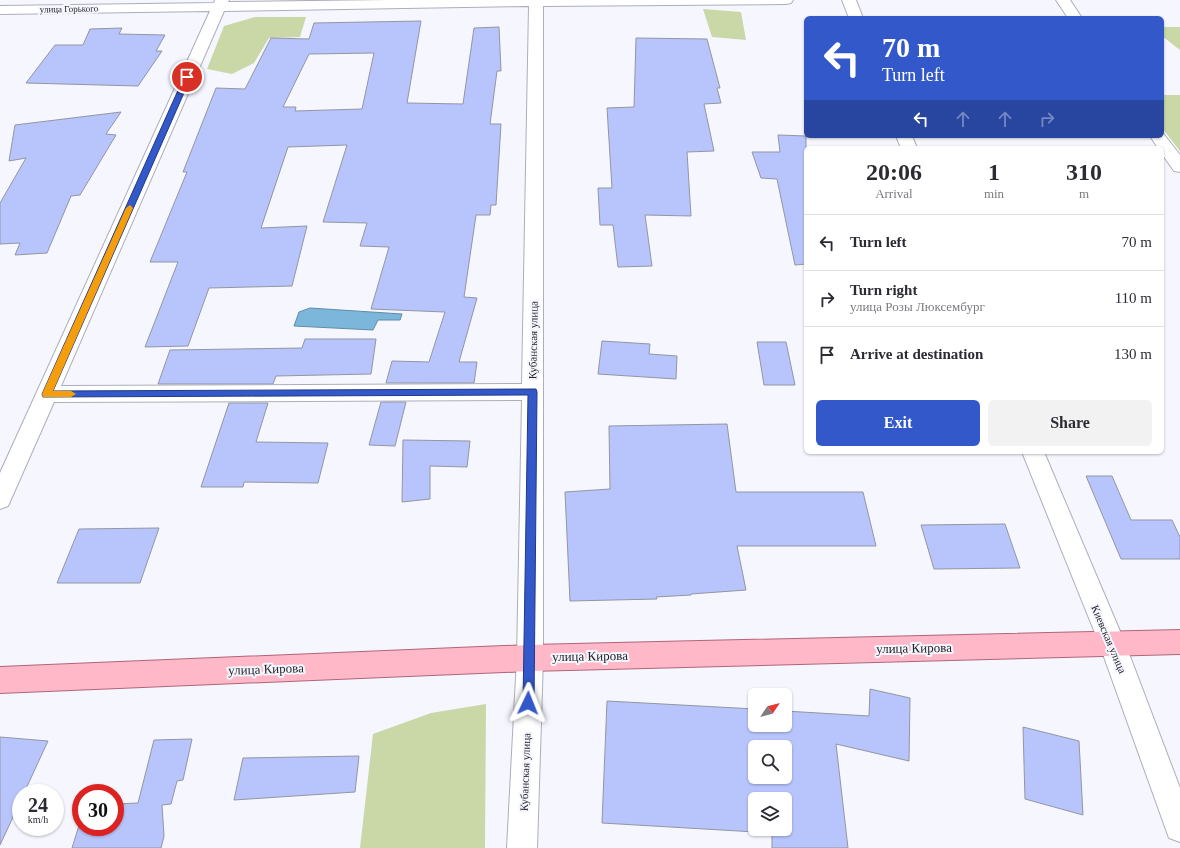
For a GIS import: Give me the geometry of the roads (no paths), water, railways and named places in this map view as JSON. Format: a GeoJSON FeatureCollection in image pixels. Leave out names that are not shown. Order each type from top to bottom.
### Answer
{"type":"FeatureCollection","features":[{"type":"Feature","properties":{"kind":"main road","name":"улица Кирова"},"geometry":{"type":"LineString","coordinates":[[0,680],[530,658],[1180,642]]}},
{"type":"Feature","properties":{"kind":"street","name":"улица Горького"},"geometry":{"type":"LineString","coordinates":[[0,10],[220,4],[786,0]]}},
{"type":"Feature","properties":{"kind":"street"},"geometry":{"type":"LineString","coordinates":[[849,0],[855,16]]}},
{"type":"Feature","properties":{"kind":"street"},"geometry":{"type":"LineString","coordinates":[[1062,0],[1074,16]]}},
{"type":"Feature","properties":{"kind":"street","name":"Кубанская улица"},"geometry":{"type":"LineString","coordinates":[[522,848],[530,658],[536,1]]}},
{"type":"Feature","properties":{"kind":"street"},"geometry":{"type":"LineString","coordinates":[[0,499],[220,4]]}},
{"type":"Feature","properties":{"kind":"street"},"geometry":{"type":"LineString","coordinates":[[1159,138],[1180,167]]}},
{"type":"Feature","properties":{"kind":"street"},"geometry":{"type":"LineString","coordinates":[[47,394],[532,392]]}},
{"type":"Feature","properties":{"kind":"street","name":"Киевская улица"},"geometry":{"type":"LineString","coordinates":[[1034,454],[1112,643],[1180,827]]}},
{"type":"Feature","properties":{"kind":"water"},"geometry":{"type":"Polygon","coordinates":[[[310,308],[402,314],[400,320],[378,320],[373,330],[294,326],[299,312],[310,308]]]}}]}
